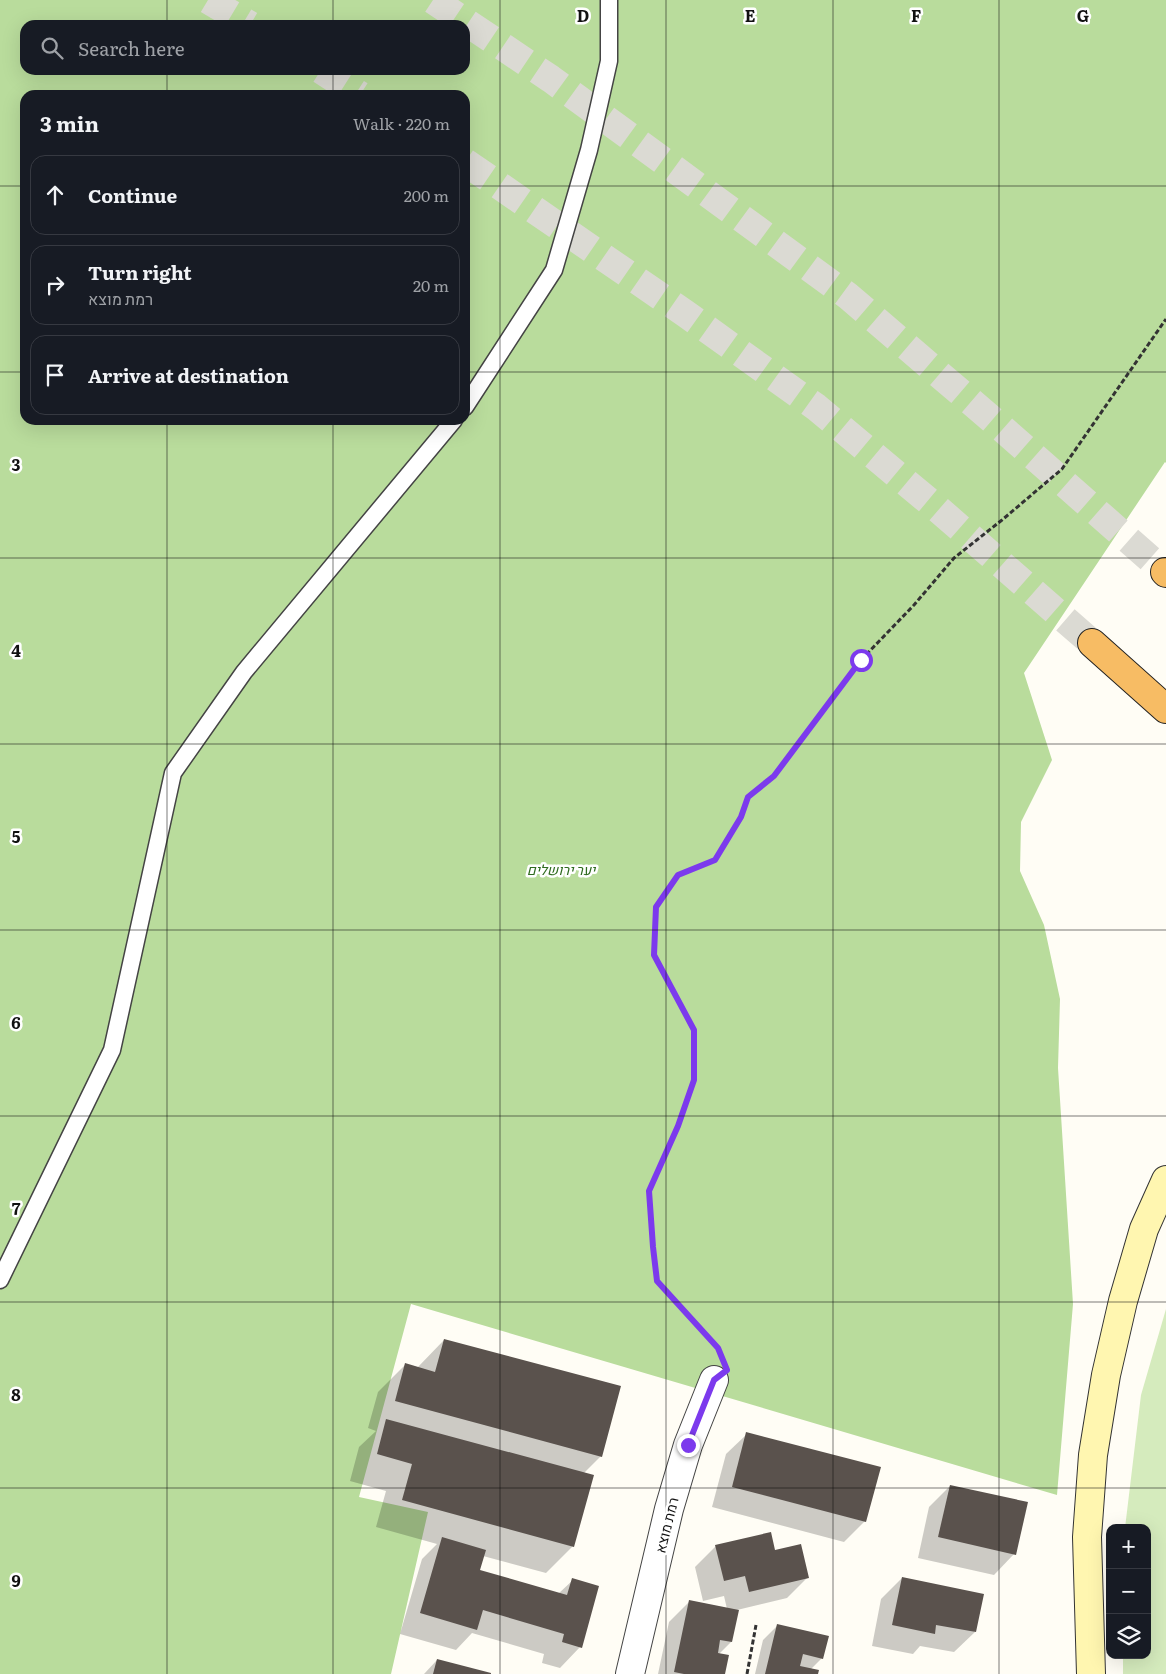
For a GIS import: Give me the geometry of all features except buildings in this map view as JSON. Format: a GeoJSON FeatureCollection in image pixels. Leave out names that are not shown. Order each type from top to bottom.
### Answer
{"type":"FeatureCollection","features":[{"type":"Feature","properties":{"kind":"highway"},"geometry":{"type":"LineString","coordinates":[[1092,643],[1166,709]]}},
{"type":"Feature","properties":{"kind":"main road"},"geometry":{"type":"LineString","coordinates":[[1091,1674],[1087,1537],[1093,1455],[1106,1375],[1123,1301],[1144,1229],[1166,1180]]}},
{"type":"Feature","properties":{"kind":"street","name":"רמת מוצא"},"geometry":{"type":"LineString","coordinates":[[630,1674],[669,1510],[688,1445],[714,1380]]}},
{"type":"Feature","properties":{"kind":"lane"},"geometry":{"type":"LineString","coordinates":[[470,399],[554,270],[589,150],[609,61],[609,0]]}},
{"type":"Feature","properties":{"kind":"lane"},"geometry":{"type":"LineString","coordinates":[[0,1280],[112,1050],[172,773],[244,672],[450,425]]}},
{"type":"Feature","properties":{"kind":"path"},"geometry":{"type":"LineString","coordinates":[[714,1380],[727,1370],[718,1348],[657,1281],[649,1191],[678,1126],[694,1080],[694,1030],[654,955],[656,907],[678,875],[715,860],[741,817],[748,797],[774,776],[861,660],[914,605],[954,558],[1002,520],[1062,468],[1166,319]]}},
{"type":"Feature","properties":{"kind":"path"},"geometry":{"type":"LineString","coordinates":[[747,1674],[756,1625]]}},
{"type":"Feature","properties":{"kind":"green space","name":"יער ירושלים"},"geometry":{"type":"Polygon","coordinates":[[[0,0],[1166,0],[1166,463],[1024,673],[1052,760],[1021,822],[1020,871],[1044,925],[1060,999],[1058,1068],[1073,1304],[1057,1495],[411,1304],[359,1497],[428,1512],[391,1674],[0,1674],[0,0]]]}},
{"type":"Feature","properties":{"kind":"green space"},"geometry":{"type":"Polygon","coordinates":[[[1166,1309],[1166,1674],[1123,1674],[1123,1659],[1151,1659],[1151,1524],[1125,1524],[1141,1395],[1166,1309]]]}},
{"type":"Feature","properties":{"kind":"tunnel"},"geometry":{"type":"LineString","coordinates":[[208,0],[242,20]]}},
{"type":"Feature","properties":{"kind":"tunnel"},"geometry":{"type":"LineString","coordinates":[[433,0],[463,20]]}},
{"type":"Feature","properties":{"kind":"tunnel"},"geometry":{"type":"LineString","coordinates":[[470,25],[551,79],[848,296],[1165,572]]}},
{"type":"Feature","properties":{"kind":"tunnel"},"geometry":{"type":"LineString","coordinates":[[329,75],[352,90]]}},
{"type":"Feature","properties":{"kind":"tunnel"},"geometry":{"type":"LineString","coordinates":[[470,165],[686,314],[816,407],[938,509],[1092,643]]}},
{"type":"Feature","properties":{"kind":"route"},"geometry":{"type":"LineString","coordinates":[[688,1445],[714,1380],[727,1370],[718,1348],[657,1281],[649,1191],[678,1126],[694,1080],[694,1030],[654,955],[656,907],[678,875],[715,860],[741,817],[748,797],[774,776],[861,660]]}}]}
